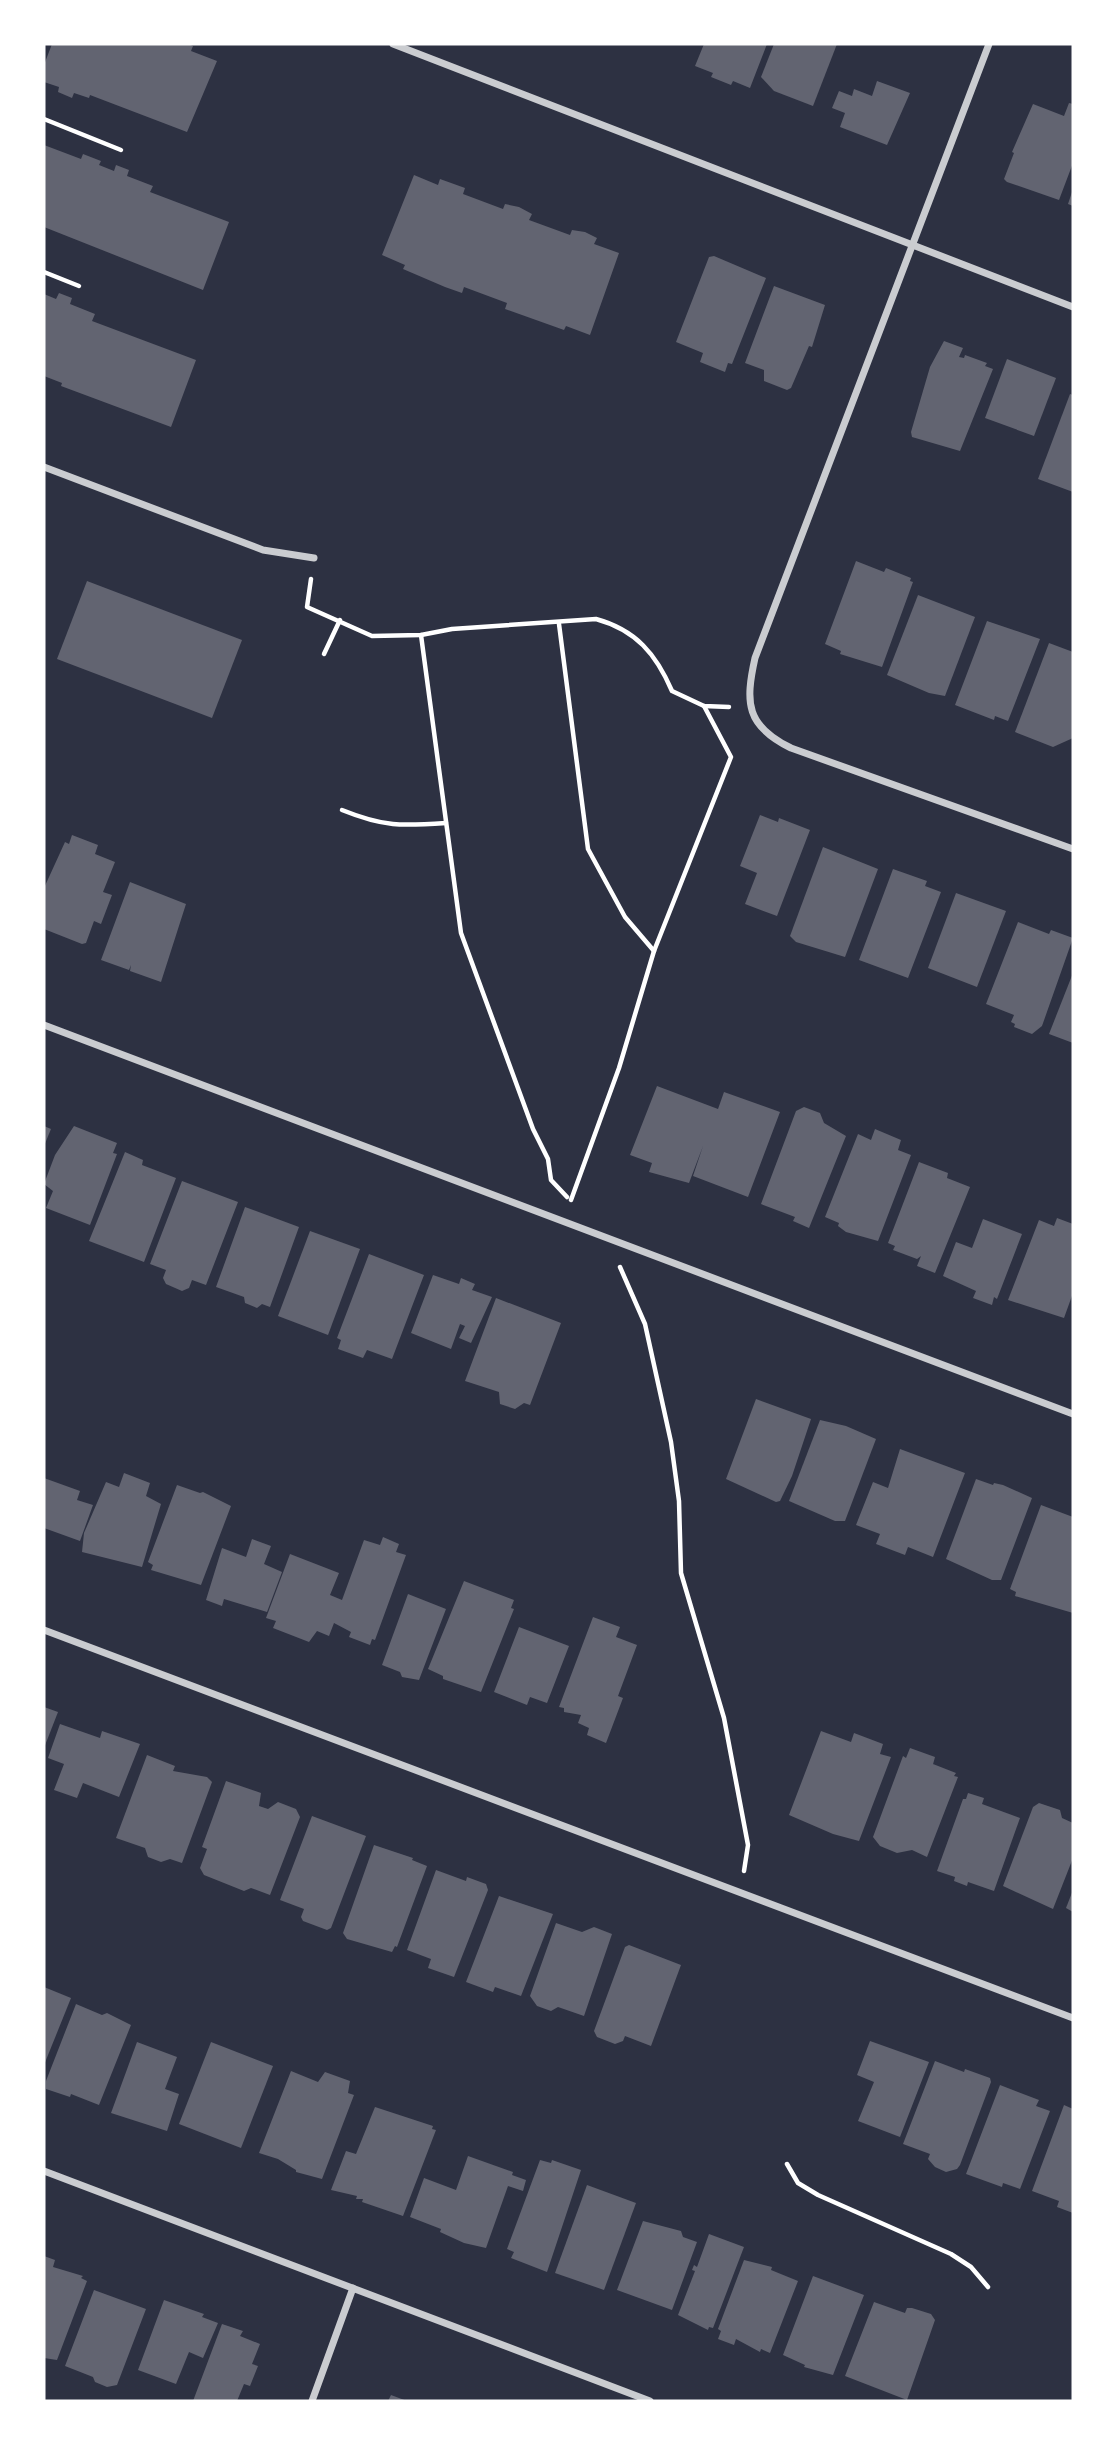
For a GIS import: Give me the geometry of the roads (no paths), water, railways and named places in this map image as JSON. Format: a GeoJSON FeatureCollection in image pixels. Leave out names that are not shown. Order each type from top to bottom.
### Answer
{"type":"FeatureCollection","features":[{"type":"Feature","properties":{"kind":"street"},"geometry":{"type":"LineString","coordinates":[[393,44],[915,243],[1073,307]]}},
{"type":"Feature","properties":{"kind":"street"},"geometry":{"type":"LineString","coordinates":[[989,44],[755,658],[748,693],[755,721],[791,748],[1073,849]]}},
{"type":"Feature","properties":{"kind":"street"},"geometry":{"type":"LineString","coordinates":[[44,467],[263,550],[314,558]]}},
{"type":"Feature","properties":{"kind":"street"},"geometry":{"type":"LineString","coordinates":[[44,1025],[1073,1414]]}},
{"type":"Feature","properties":{"kind":"street"},"geometry":{"type":"LineString","coordinates":[[44,1630],[736,1894],[1073,2018]]}},
{"type":"Feature","properties":{"kind":"street"},"geometry":{"type":"LineString","coordinates":[[44,2171],[650,2401]]}},
{"type":"Feature","properties":{"kind":"street"},"geometry":{"type":"LineString","coordinates":[[312,2401],[353,2288]]}}]}
